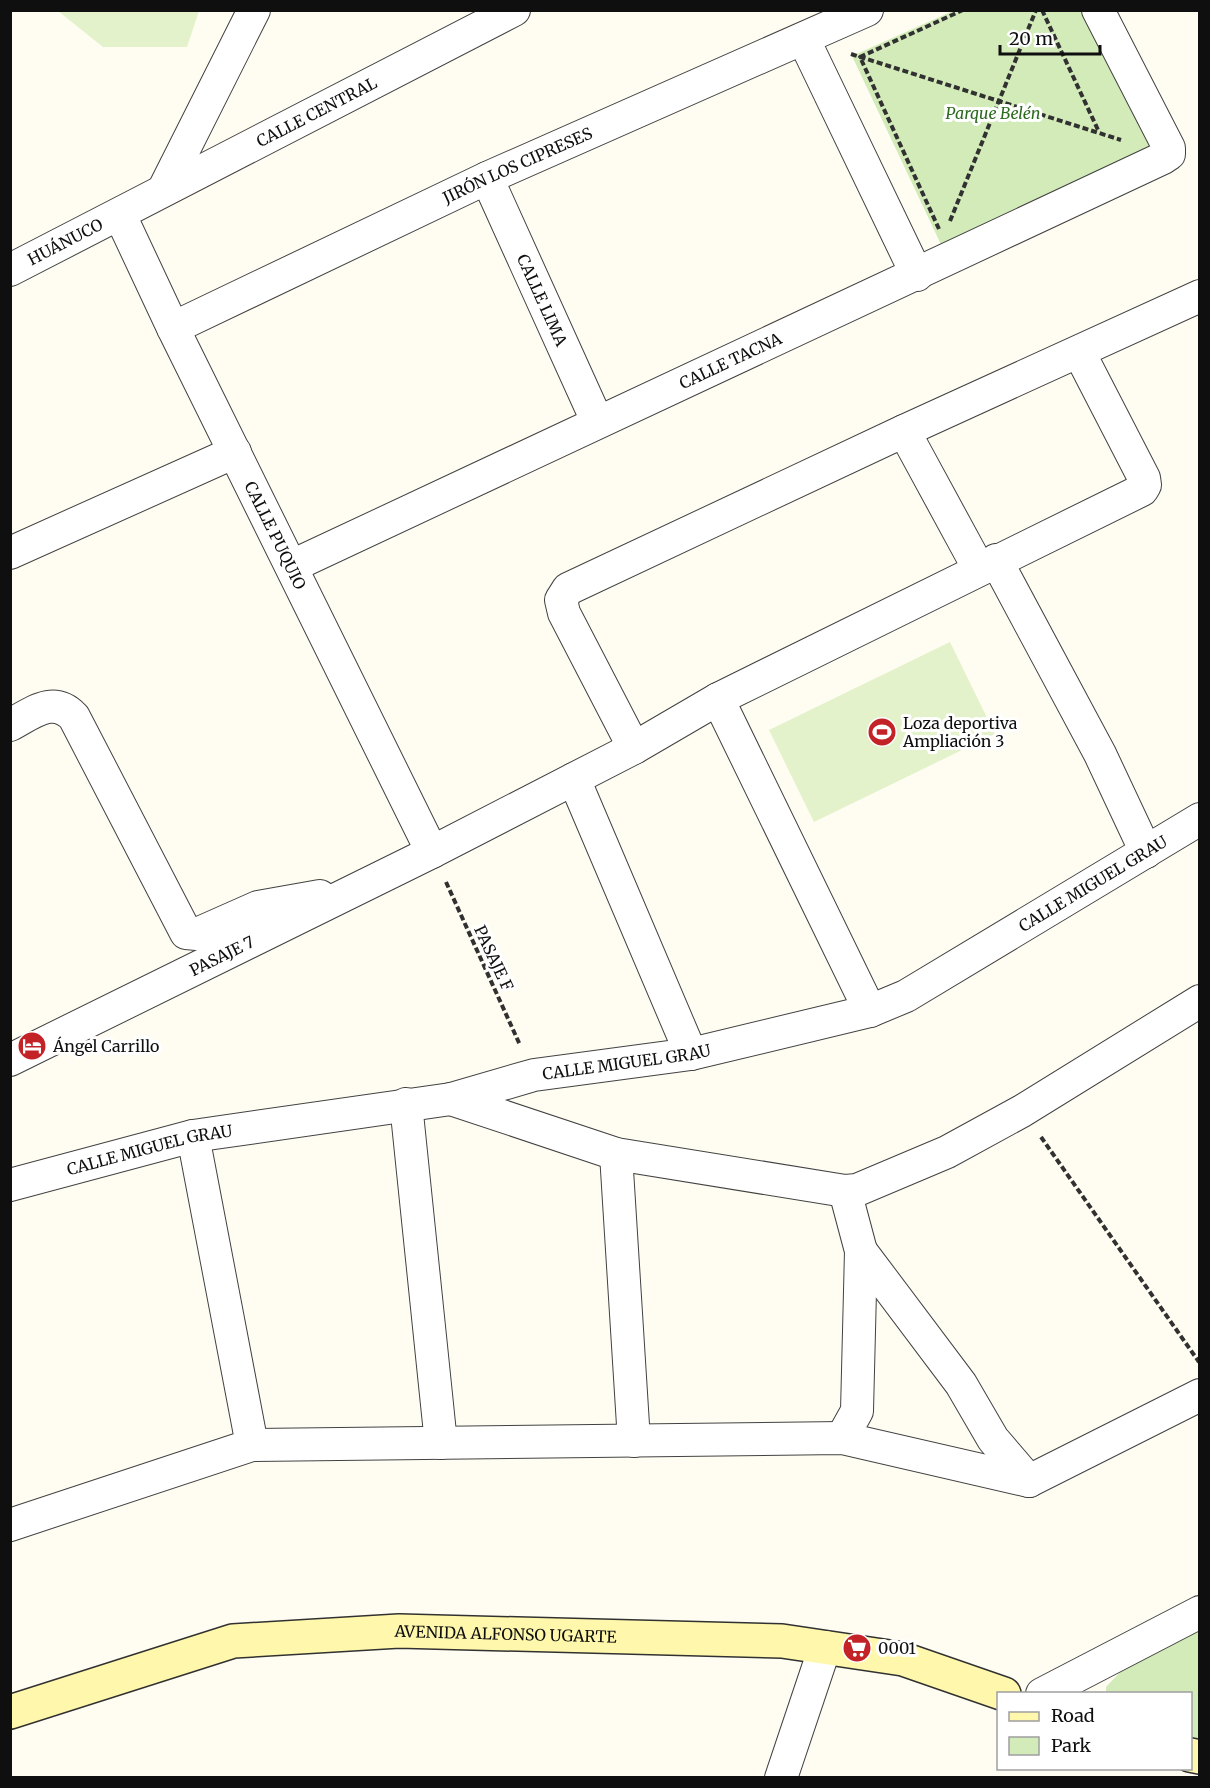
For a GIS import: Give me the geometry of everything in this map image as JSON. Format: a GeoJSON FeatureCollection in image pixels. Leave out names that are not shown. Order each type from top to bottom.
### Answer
{"type":"FeatureCollection","features":[{"type":"Feature","properties":{"kind":"street"},"geometry":{"type":"LineString","coordinates":[[164,189],[254,10]]}},
{"type":"Feature","properties":{"kind":"street","name":"CALLE CENTRAL"},"geometry":{"type":"LineString","coordinates":[[120,215],[164,189],[514,10]]}},
{"type":"Feature","properties":{"kind":"street","name":"JIRÓN LOS CIPRESES"},"geometry":{"type":"LineString","coordinates":[[173,328],[487,178],[804,40],[867,10]]}},
{"type":"Feature","properties":{"kind":"street"},"geometry":{"type":"LineString","coordinates":[[1098,10],[1169,148],[1169,154]]}},
{"type":"Feature","properties":{"kind":"street"},"geometry":{"type":"LineString","coordinates":[[804,40],[924,272]]}},
{"type":"Feature","properties":{"kind":"street","name":"CALLE TACNA"},"geometry":{"type":"LineString","coordinates":[[292,566],[597,421],[924,272],[1169,154]]}},
{"type":"Feature","properties":{"kind":"street","name":"CALLE LIMA"},"geometry":{"type":"LineString","coordinates":[[487,178],[597,421]]}},
{"type":"Feature","properties":{"kind":"street","name":"CALLE PUQUIO"},"geometry":{"type":"LineString","coordinates":[[120,215],[173,328],[432,852]]}},
{"type":"Feature","properties":{"kind":"street","name":"HUÁNUCO"},"geometry":{"type":"LineString","coordinates":[[10,270],[120,215]]}},
{"type":"Feature","properties":{"kind":"street"},"geometry":{"type":"LineString","coordinates":[[634,748],[564,613],[561,600],[568,589],[904,431],[1200,296]]}},
{"type":"Feature","properties":{"kind":"street","name":"PASAJE 7"},"geometry":{"type":"LineString","coordinates":[[10,1060],[432,852],[634,748],[718,699],[1142,490],[1145,485],[1079,352]]}},
{"type":"Feature","properties":{"kind":"street"},"geometry":{"type":"LineString","coordinates":[[904,431],[1100,754],[1146,852]]}},
{"type":"Feature","properties":{"kind":"street"},"geometry":{"type":"LineString","coordinates":[[10,553],[235,452]]}},
{"type":"Feature","properties":{"kind":"street"},"geometry":{"type":"LineString","coordinates":[[718,699],[870,1011]]}},
{"type":"Feature","properties":{"kind":"street"},"geometry":{"type":"LineString","coordinates":[[10,724],[51,705],[64,707],[74,717],[186,933],[197,934],[265,905],[350,892]]}},
{"type":"Feature","properties":{"kind":"street"},"geometry":{"type":"LineString","coordinates":[[574,779],[691,1054]]}},
{"type":"Feature","properties":{"kind":"street","name":"CALLE MIGUEL GRAU"},"geometry":{"type":"LineString","coordinates":[[10,1185],[194,1136],[451,1099],[534,1075],[691,1054],[870,1011],[906,996],[1200,819]]}},
{"type":"Feature","properties":{"kind":"street"},"geometry":{"type":"LineString","coordinates":[[451,1099],[616,1154],[845,1191],[857,1190],[947,1152],[1022,1111],[1200,1001]]}},
{"type":"Feature","properties":{"kind":"street"},"geometry":{"type":"LineString","coordinates":[[406,1104],[441,1443]]}},
{"type":"Feature","properties":{"kind":"street"},"geometry":{"type":"LineString","coordinates":[[194,1136],[252,1445]]}},
{"type":"Feature","properties":{"kind":"street"},"geometry":{"type":"LineString","coordinates":[[616,1154],[634,1441]]}},
{"type":"Feature","properties":{"kind":"street"},"geometry":{"type":"LineString","coordinates":[[842,1438],[857,1411],[861,1251],[845,1191]]}},
{"type":"Feature","properties":{"kind":"street"},"geometry":{"type":"LineString","coordinates":[[861,1251],[961,1384],[993,1439],[1029,1481]]}},
{"type":"Feature","properties":{"kind":"street"},"geometry":{"type":"LineString","coordinates":[[10,1525],[252,1445],[842,1438],[1029,1481],[1200,1395]]}},
{"type":"Feature","properties":{"kind":"street"},"geometry":{"type":"LineString","coordinates":[[1046,1692],[1200,1612]]}},
{"type":"Feature","properties":{"kind":"street","name":"AVENIDA ALFONSO UGARTE"},"geometry":{"type":"LineString","coordinates":[[12,1713],[233,1641],[399,1631],[782,1641],[903,1659],[998,1692]]}},
{"type":"Feature","properties":{"kind":"street"},"geometry":{"type":"LineString","coordinates":[[781,1778],[825,1647]]}},
{"type":"Feature","properties":{"kind":"path"},"geometry":{"type":"LineString","coordinates":[[860,57],[963,10]]}},
{"type":"Feature","properties":{"kind":"path"},"geometry":{"type":"LineString","coordinates":[[924,272],[943,238],[1036,10]]}},
{"type":"Feature","properties":{"kind":"path"},"geometry":{"type":"LineString","coordinates":[[1042,10],[1099,133]]}},
{"type":"Feature","properties":{"kind":"path"},"geometry":{"type":"LineString","coordinates":[[804,40],[1169,154]]}},
{"type":"Feature","properties":{"kind":"path"},"geometry":{"type":"LineString","coordinates":[[860,57],[943,238]]}},
{"type":"Feature","properties":{"kind":"path","name":"PASAJE F"},"geometry":{"type":"LineString","coordinates":[[432,852],[534,1075]]}},
{"type":"Feature","properties":{"kind":"path"},"geometry":{"type":"LineString","coordinates":[[1022,1111],[1200,1362]]}},
{"type":"Feature","properties":{"kind":"green space"},"geometry":{"type":"Polygon","coordinates":[[[58,11],[199,11],[187,47],[103,47],[58,11]]]}},
{"type":"Feature","properties":{"kind":"green space","name":"Parque Belén"},"geometry":{"type":"Polygon","coordinates":[[[953,11],[1082,11],[1152,151],[945,253],[852,56],[953,11]]]}},
{"type":"Feature","properties":{"kind":"green space","name":"Loza deportiva Ampliación 3"},"geometry":{"type":"Polygon","coordinates":[[[950,642],[995,734],[814,822],[769,730],[950,642]]]}},
{"type":"Feature","properties":{"kind":"green space"},"geometry":{"type":"Polygon","coordinates":[[[1199,1629],[1199,1741],[1192,1738],[1192,1692],[1106,1692],[1106,1687],[1128,1664],[1199,1629]]]}},
{"type":"Feature","properties":{"kind":"place","name":"Loza deportiva Ampliación 3"},"geometry":{"type":"Point","coordinates":[882,732]}},
{"type":"Feature","properties":{"kind":"place","name":"Ángel Carrillo"},"geometry":{"type":"Point","coordinates":[32,1046]}},
{"type":"Feature","properties":{"kind":"place","name":"0001"},"geometry":{"type":"Point","coordinates":[857,1648]}}]}
